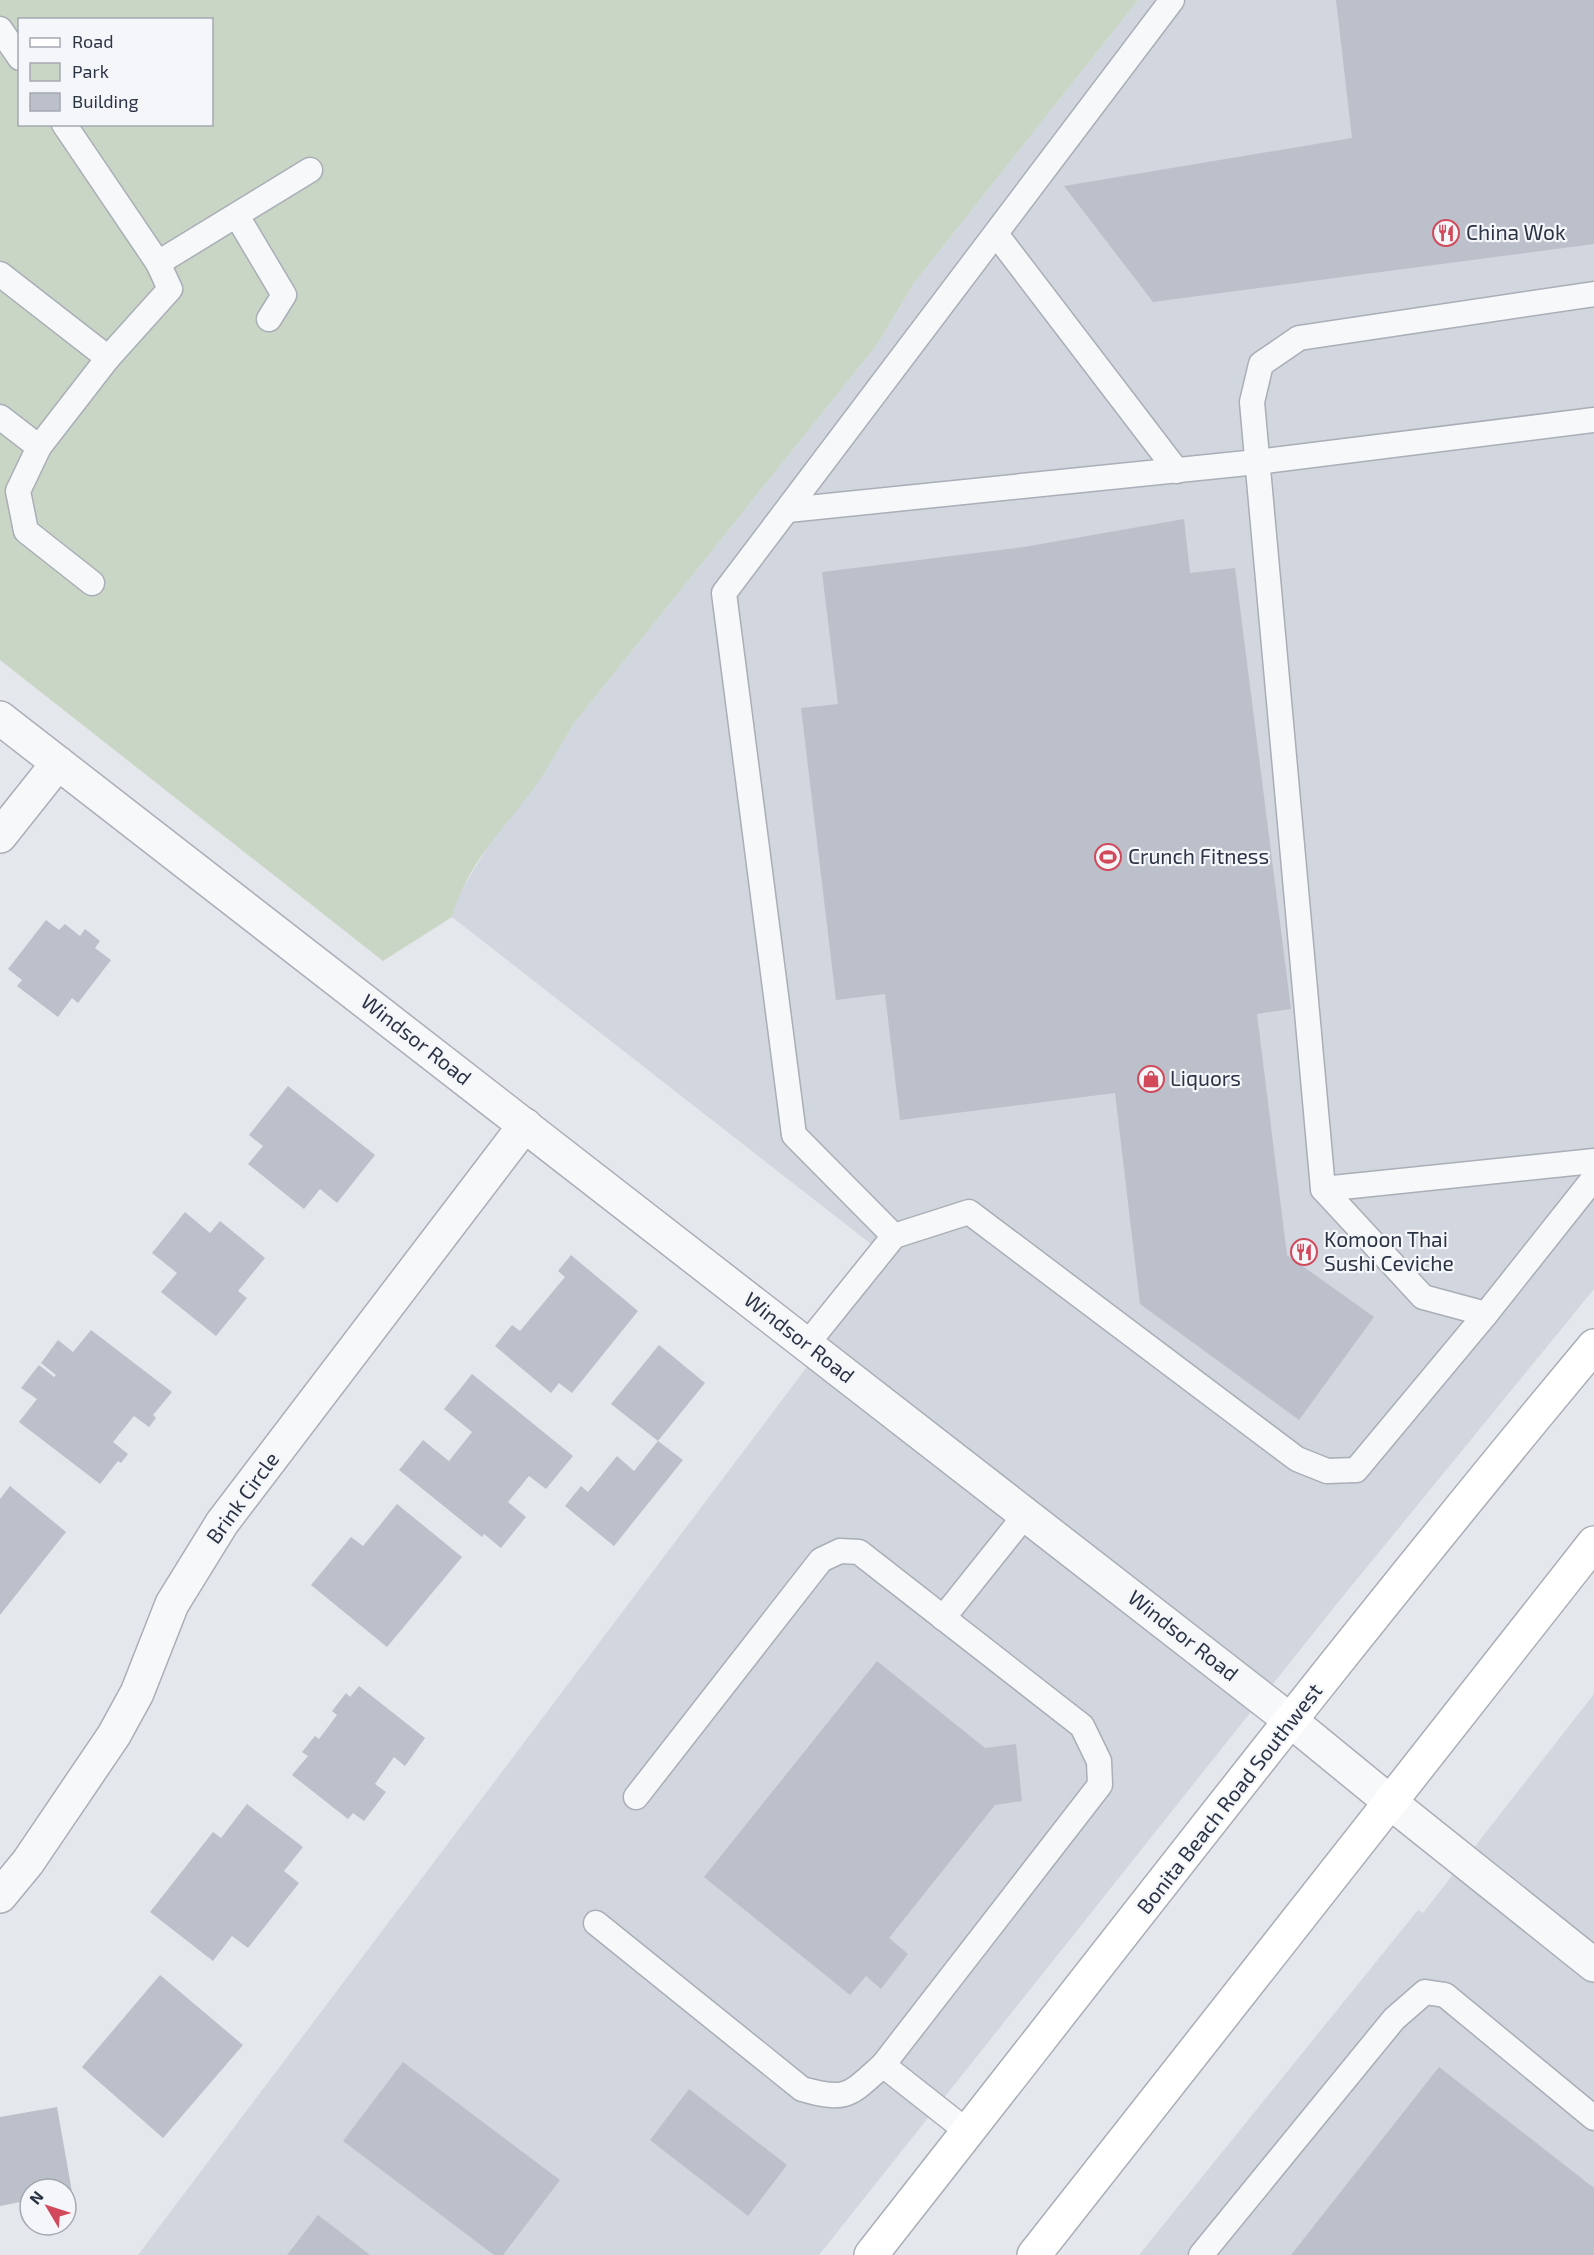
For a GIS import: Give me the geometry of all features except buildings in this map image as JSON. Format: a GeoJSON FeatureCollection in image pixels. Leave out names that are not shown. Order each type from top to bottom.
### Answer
{"type":"FeatureCollection","features":[{"type":"Feature","properties":{"kind":"main road","name":"Bonita Beach Road Southwest"},"geometry":{"type":"LineString","coordinates":[[871,2255],[1508,1449],[1594,1346]]}},
{"type":"Feature","properties":{"kind":"main road"},"geometry":{"type":"LineString","coordinates":[[1034,2255],[1594,1543]]}},
{"type":"Feature","properties":{"kind":"street","name":"Windsor Road"},"geometry":{"type":"LineString","coordinates":[[0,718],[1292,1721],[1594,1965]]}},
{"type":"Feature","properties":{"kind":"street"},"geometry":{"type":"LineString","coordinates":[[0,836],[58,763]]}},
{"type":"Feature","properties":{"kind":"street","name":"Brink Circle"},"geometry":{"type":"LineString","coordinates":[[0,1896],[28,1862],[114,1735],[137,1693],[172,1604],[222,1523],[525,1125]]}},
{"type":"Feature","properties":{"kind":"lane"},"geometry":{"type":"LineString","coordinates":[[894,1236],[794,1135],[724,593],[1172,0]]}},
{"type":"Feature","properties":{"kind":"lane"},"geometry":{"type":"LineString","coordinates":[[0,29],[18,55]]}},
{"type":"Feature","properties":{"kind":"lane"},"geometry":{"type":"LineString","coordinates":[[65,126],[158,263],[170,289],[108,358],[39,447],[18,491],[26,531],[93,583]]}},
{"type":"Feature","properties":{"kind":"lane"},"geometry":{"type":"LineString","coordinates":[[158,263],[310,170]]}},
{"type":"Feature","properties":{"kind":"lane"},"geometry":{"type":"LineString","coordinates":[[237,216],[284,295],[269,319]]}},
{"type":"Feature","properties":{"kind":"lane"},"geometry":{"type":"LineString","coordinates":[[996,234],[1177,471]]}},
{"type":"Feature","properties":{"kind":"lane"},"geometry":{"type":"LineString","coordinates":[[0,274],[108,358]]}},
{"type":"Feature","properties":{"kind":"lane"},"geometry":{"type":"LineString","coordinates":[[1486,1314],[1423,1297],[1323,1189],[1252,402],[1261,364],[1299,338],[1594,294]]}},
{"type":"Feature","properties":{"kind":"lane"},"geometry":{"type":"LineString","coordinates":[[0,417],[39,447]]}},
{"type":"Feature","properties":{"kind":"lane"},"geometry":{"type":"LineString","coordinates":[[788,510],[1177,471],[1594,420]]}},
{"type":"Feature","properties":{"kind":"lane"},"geometry":{"type":"LineString","coordinates":[[1323,1189],[1594,1161]]}},
{"type":"Feature","properties":{"kind":"lane"},"geometry":{"type":"LineString","coordinates":[[807,1344],[894,1236],[969,1212],[1298,1459],[1327,1471],[1356,1470],[1486,1314],[1594,1178]]}},
{"type":"Feature","properties":{"kind":"lane"},"geometry":{"type":"LineString","coordinates":[[943,1618],[1026,1514]]}},
{"type":"Feature","properties":{"kind":"lane"},"geometry":{"type":"LineString","coordinates":[[596,1923],[801,2089],[829,2097],[851,2093],[883,2065],[1100,1785],[1099,1761],[1082,1726],[859,1552],[840,1551],[821,1560],[636,1797]]}},
{"type":"Feature","properties":{"kind":"lane"},"geometry":{"type":"LineString","coordinates":[[1201,2255],[1394,2019],[1425,1992],[1445,1995],[1594,2118]]}},
{"type":"Feature","properties":{"kind":"lane"},"geometry":{"type":"LineString","coordinates":[[883,2065],[968,2132]]}},
{"type":"Feature","properties":{"kind":"shaded area"},"geometry":{"type":"Polygon","coordinates":[[[1138,0],[1594,0],[1594,1289],[1335,1606],[819,2255],[138,2255],[889,1258],[452,917],[457,897],[494,837],[537,782],[574,723],[878,343],[914,283],[1138,0]]]}},
{"type":"Feature","properties":{"kind":"shaded area"},"geometry":{"type":"Polygon","coordinates":[[[1594,1694],[1594,2255],[1139,2255],[1418,1910],[1423,1913],[1594,1694]]]}},
{"type":"Feature","properties":{"kind":"green space"},"geometry":{"type":"Polygon","coordinates":[[[0,0],[1138,0],[914,283],[878,343],[574,723],[538,782],[477,863],[458,898],[452,917],[383,961],[0,660],[0,0]]]}},
{"type":"Feature","properties":{"kind":"place","name":"China Wok"},"geometry":{"type":"Point","coordinates":[1446,233]}},
{"type":"Feature","properties":{"kind":"place","name":"Crunch Fitness"},"geometry":{"type":"Point","coordinates":[1108,857]}},
{"type":"Feature","properties":{"kind":"place","name":"Liquors"},"geometry":{"type":"Point","coordinates":[1151,1079]}},
{"type":"Feature","properties":{"kind":"place","name":"Komoon Thai Sushi Ceviche"},"geometry":{"type":"Point","coordinates":[1304,1252]}}]}
